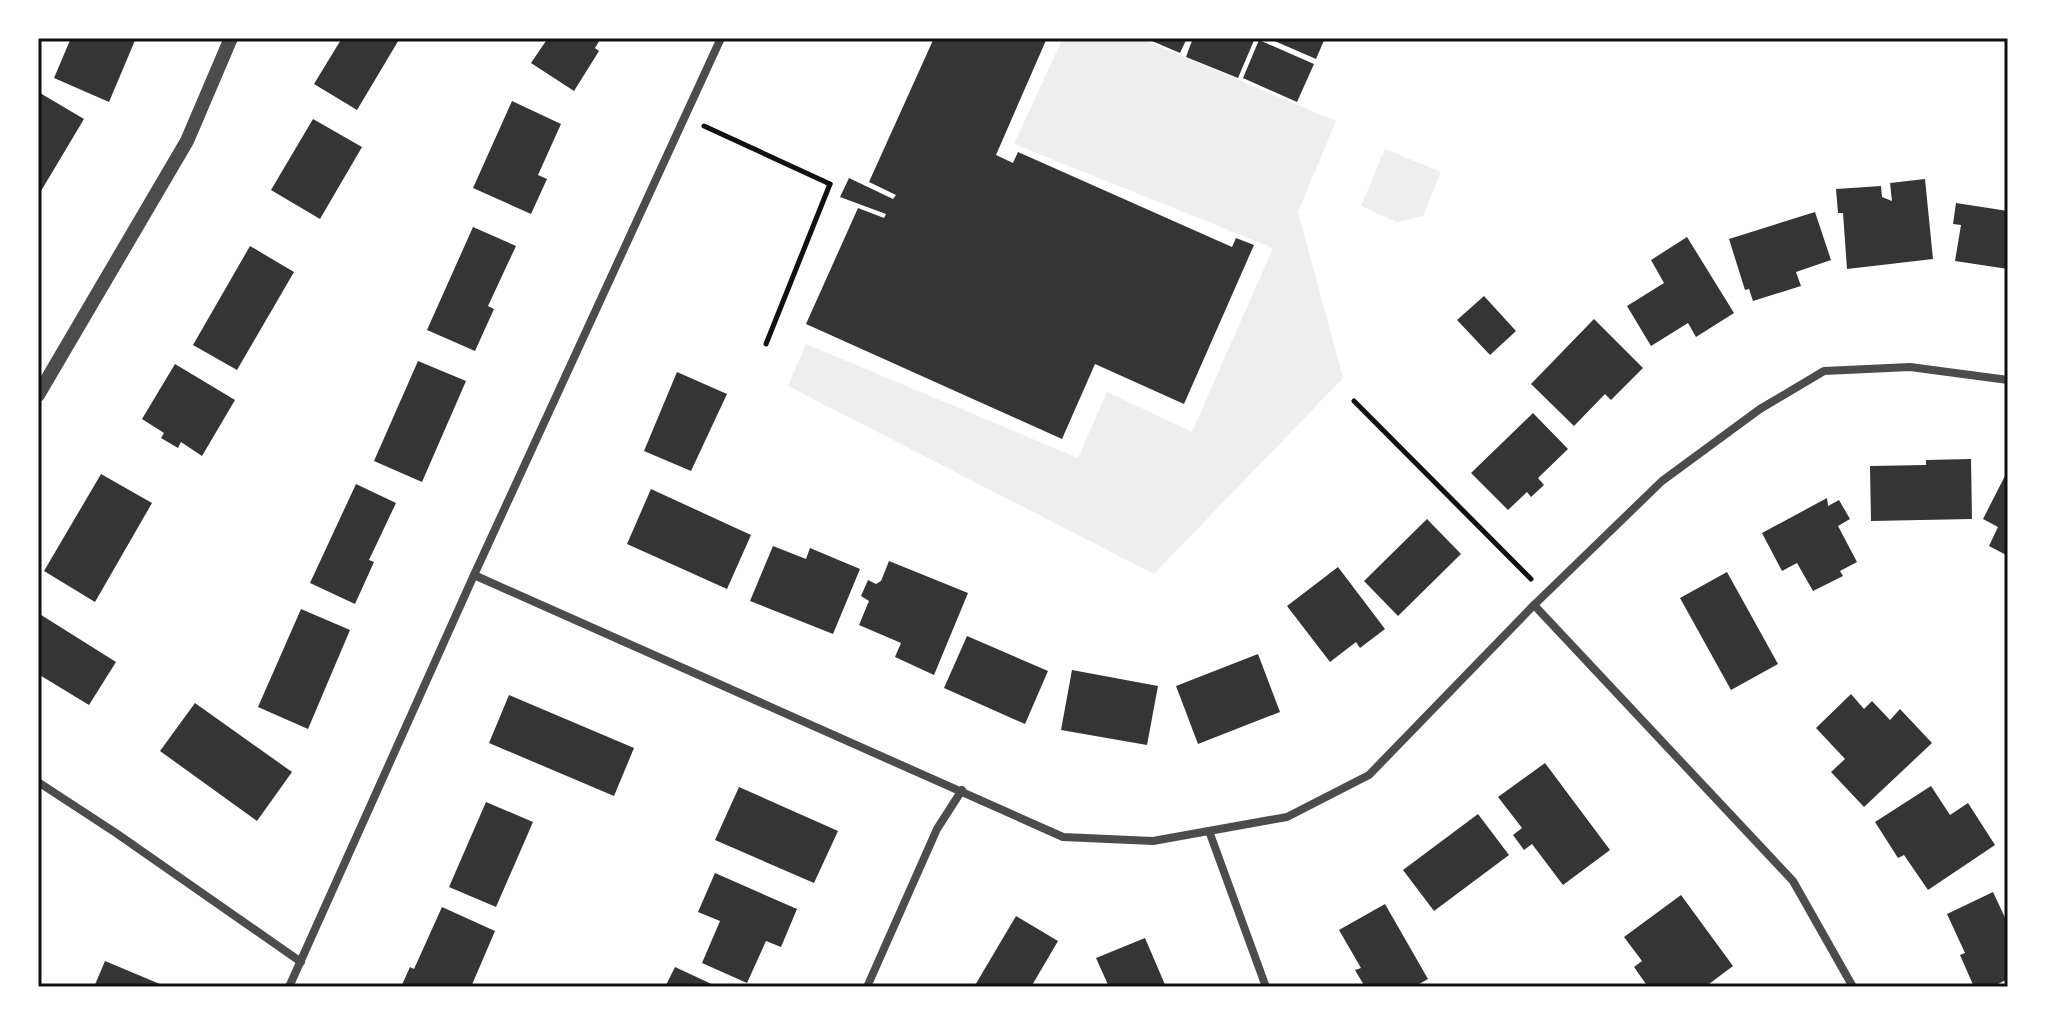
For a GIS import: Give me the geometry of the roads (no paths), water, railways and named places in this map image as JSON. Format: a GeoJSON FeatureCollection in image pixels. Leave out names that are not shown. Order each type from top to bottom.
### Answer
{"type":"FeatureCollection","features":[{"type":"Feature","properties":{"kind":"street"},"geometry":{"type":"LineString","coordinates":[[38,395],[187,141],[231,38]]}},
{"type":"Feature","properties":{"kind":"street"},"geometry":{"type":"LineString","coordinates":[[289,987],[721,38]]}},
{"type":"Feature","properties":{"kind":"street"},"geometry":{"type":"LineString","coordinates":[[474,575],[1063,837],[1153,841],[1287,817],[1369,775],[1534,605],[1662,481],[1760,409],[1824,371],[1910,367],[2008,380]]}},
{"type":"Feature","properties":{"kind":"street"},"geometry":{"type":"LineString","coordinates":[[1534,605],[1793,881],[1853,987]]}},
{"type":"Feature","properties":{"kind":"street"},"geometry":{"type":"LineString","coordinates":[[38,782],[301,962]]}},
{"type":"Feature","properties":{"kind":"street"},"geometry":{"type":"LineString","coordinates":[[867,987],[937,829],[962,790]]}},
{"type":"Feature","properties":{"kind":"street"},"geometry":{"type":"LineString","coordinates":[[1209,831],[1266,987]]}}]}
